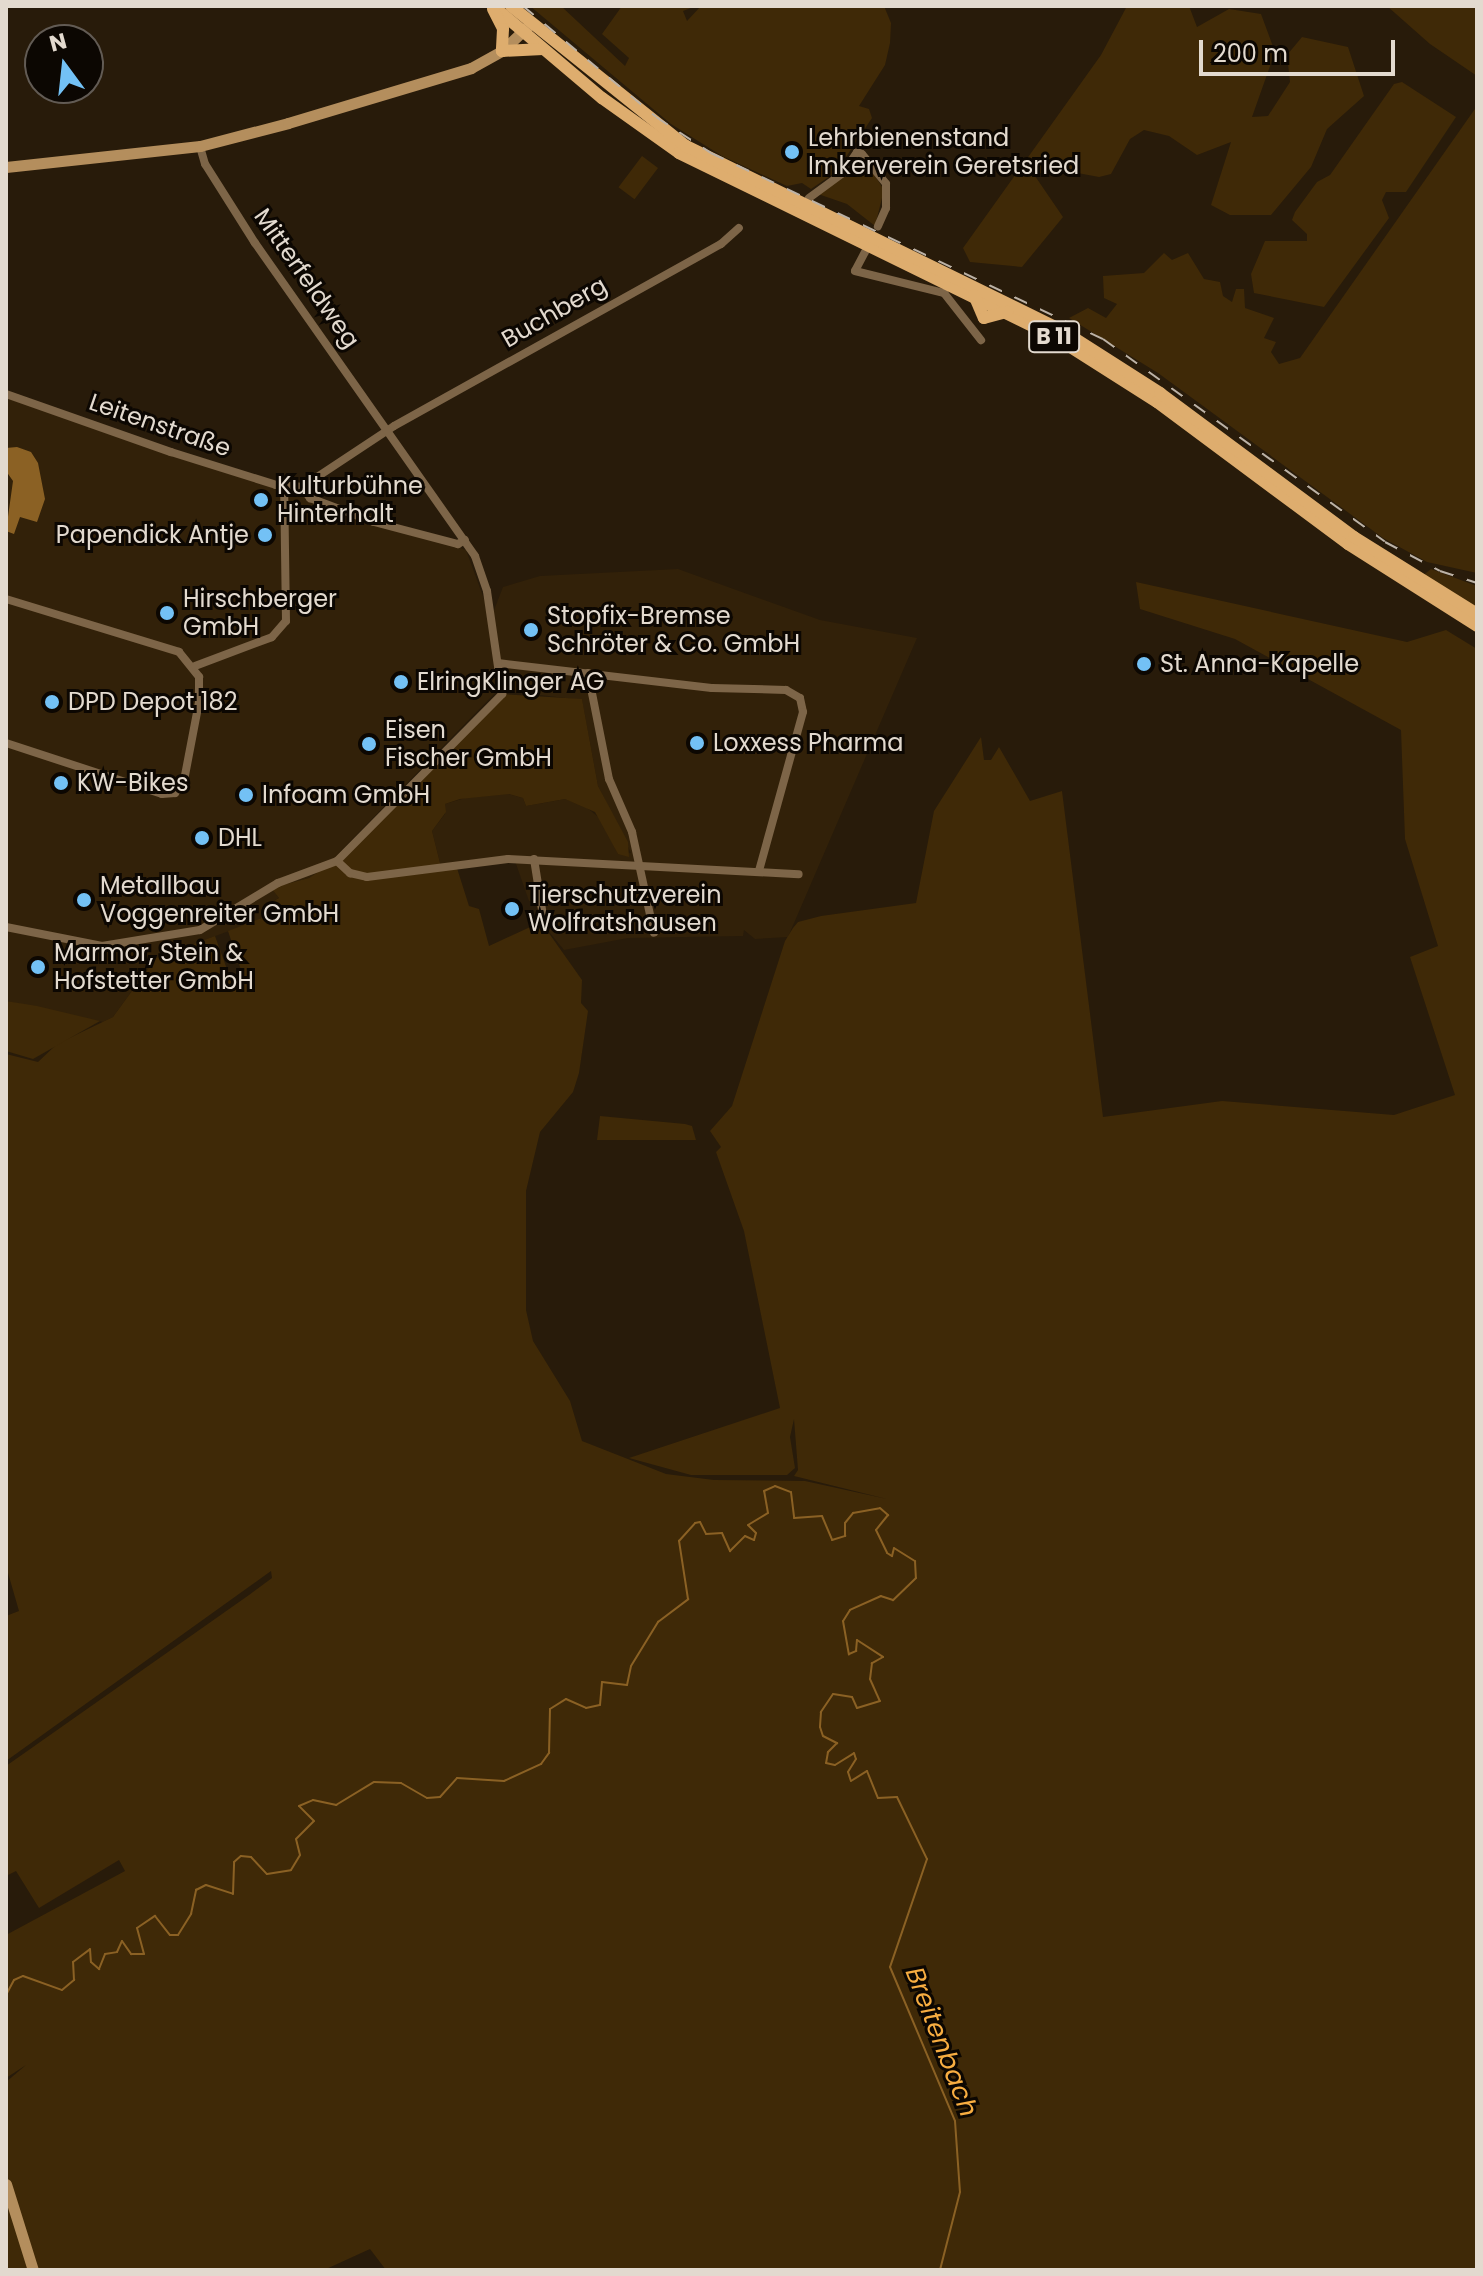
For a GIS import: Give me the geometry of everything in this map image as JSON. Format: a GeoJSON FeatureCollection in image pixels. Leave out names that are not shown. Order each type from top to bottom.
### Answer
{"type":"FeatureCollection","features":[{"type":"Feature","properties":{"kind":"main road","name":"B 11"},"geometry":{"type":"LineString","coordinates":[[492,6],[527,27],[645,119],[709,160],[790,201],[981,288],[1084,344],[1160,393],[1354,537],[1477,614]]}},
{"type":"Feature","properties":{"kind":"main road"},"geometry":{"type":"LineString","coordinates":[[492,6],[503,29],[502,51],[543,49]]}},
{"type":"Feature","properties":{"kind":"main road","name":"B 11"},"geometry":{"type":"LineString","coordinates":[[511,6],[543,49],[638,125],[704,169],[1008,312],[1157,402],[1348,544],[1477,626]]}},
{"type":"Feature","properties":{"kind":"main road"},"geometry":{"type":"LineString","coordinates":[[790,201],[809,198],[814,211]]}},
{"type":"Feature","properties":{"kind":"main road"},"geometry":{"type":"LineString","coordinates":[[974,295],[984,318],[1008,312]]}},
{"type":"Feature","properties":{"kind":"street"},"geometry":{"type":"LineString","coordinates":[[6,167],[200,146],[457,73],[502,51],[527,27]]}},
{"type":"Feature","properties":{"kind":"street","name":"Mitterfeldweg"},"geometry":{"type":"LineString","coordinates":[[200,146],[205,164],[255,243],[388,430]]}},
{"type":"Feature","properties":{"kind":"street"},"geometry":{"type":"LineString","coordinates":[[809,198],[843,173],[857,152],[862,154],[886,184],[886,208],[878,226]]}},
{"type":"Feature","properties":{"kind":"street","name":"Buchberg"},"geometry":{"type":"LineString","coordinates":[[388,430],[739,228]]}},
{"type":"Feature","properties":{"kind":"street"},"geometry":{"type":"LineString","coordinates":[[865,252],[855,271],[944,293],[981,340]]}},
{"type":"Feature","properties":{"kind":"street"},"geometry":{"type":"LineString","coordinates":[[974,328],[984,318]]}},
{"type":"Feature","properties":{"kind":"street","name":"Leitenstraße"},"geometry":{"type":"LineString","coordinates":[[6,394],[284,486],[302,487],[310,498],[374,522],[458,544],[465,540]]}},
{"type":"Feature","properties":{"kind":"street"},"geometry":{"type":"LineString","coordinates":[[6,927],[48,938],[110,946],[167,939],[200,930],[278,883],[337,861],[502,694],[487,591],[465,540],[388,430],[302,487]]}},
{"type":"Feature","properties":{"kind":"street"},"geometry":{"type":"LineString","coordinates":[[195,666],[272,637],[286,621],[284,486]]}},
{"type":"Feature","properties":{"kind":"street"},"geometry":{"type":"LineString","coordinates":[[6,599],[179,652],[195,666],[199,702],[184,781],[175,793],[162,794],[6,743]]}},
{"type":"Feature","properties":{"kind":"street"},"geometry":{"type":"LineString","coordinates":[[498,663],[786,690],[800,698],[803,712],[759,871]]}},
{"type":"Feature","properties":{"kind":"street"},"geometry":{"type":"LineString","coordinates":[[588,673],[609,779],[642,865],[654,933]]}},
{"type":"Feature","properties":{"kind":"street"},"geometry":{"type":"LineString","coordinates":[[337,861],[350,873],[376,877],[445,864],[534,859],[799,874]]}},
{"type":"Feature","properties":{"kind":"street"},"geometry":{"type":"LineString","coordinates":[[534,859],[544,922]]}},
{"type":"Feature","properties":{"kind":"street"},"geometry":{"type":"LineString","coordinates":[[6,2184],[33,2270]]}},
{"type":"Feature","properties":{"kind":"shaded area"},"geometry":{"type":"Polygon","coordinates":[[[530,6],[561,6],[625,66],[629,58],[602,34],[622,6],[696,6],[683,11],[687,21],[701,6],[884,6],[891,23],[890,43],[885,65],[859,106],[869,109],[872,118],[836,172],[811,189],[802,183],[787,186],[722,156],[671,124],[530,6]]]}},
{"type":"Feature","properties":{"kind":"shaded area"},"geometry":{"type":"Polygon","coordinates":[[[1127,6],[1189,6],[1197,27],[1229,9],[1261,14],[1275,52],[1252,117],[1268,116],[1290,82],[1287,55],[1302,37],[1348,47],[1364,96],[1327,129],[1311,167],[1271,215],[1230,215],[1211,205],[1231,142],[1197,155],[1169,136],[1144,130],[1130,139],[1111,174],[1099,177],[1051,168],[1035,176],[1063,217],[1022,267],[970,262],[963,248],[1101,55],[1127,6]]]}},
{"type":"Feature","properties":{"kind":"shaded area"},"geometry":{"type":"Polygon","coordinates":[[[1387,6],[1477,6],[1477,76],[1430,44],[1387,6]]]}},
{"type":"Feature","properties":{"kind":"shaded area"},"geometry":{"type":"Polygon","coordinates":[[[1402,82],[1456,117],[1406,192],[1386,192],[1382,200],[1389,218],[1324,307],[1254,293],[1251,274],[1265,241],[1307,241],[1307,234],[1292,220],[1295,212],[1317,182],[1330,175],[1394,84],[1402,82]]]}},
{"type":"Feature","properties":{"kind":"shaded area"},"geometry":{"type":"Polygon","coordinates":[[[1477,106],[1477,573],[1427,562],[1383,538],[1158,373],[1069,318],[1088,308],[1106,318],[1117,304],[1104,298],[1103,276],[1144,273],[1164,253],[1172,260],[1188,253],[1204,279],[1220,282],[1223,296],[1232,302],[1236,289],[1244,289],[1245,308],[1274,318],[1264,338],[1276,342],[1271,352],[1279,364],[1300,358],[1477,106]]]}},
{"type":"Feature","properties":{"kind":"shaded area"},"geometry":{"type":"Polygon","coordinates":[[[642,156],[658,168],[635,199],[619,187],[642,156]]]}},
{"type":"Feature","properties":{"kind":"shaded area"},"geometry":{"type":"Polygon","coordinates":[[[855,159],[869,166],[884,190],[875,226],[847,204],[818,194],[855,159]]]}},
{"type":"Feature","properties":{"kind":"shaded area"},"geometry":{"type":"Polygon","coordinates":[[[6,391],[466,550],[491,618],[503,587],[540,576],[678,569],[820,620],[917,638],[788,937],[755,939],[744,930],[743,936],[628,938],[564,950],[541,922],[535,901],[529,901],[515,861],[441,867],[432,831],[445,814],[445,804],[482,793],[523,798],[526,806],[565,799],[585,806],[603,821],[618,854],[631,853],[598,786],[582,700],[498,690],[324,868],[309,878],[271,888],[279,898],[267,905],[267,917],[156,958],[113,1017],[103,1022],[6,1001],[6,391]]]}},
{"type":"Feature","properties":{"kind":"shaded area"},"geometry":{"type":"Polygon","coordinates":[[[17,447],[31,452],[38,463],[45,499],[37,522],[20,517],[14,534],[6,531],[13,481],[6,471],[6,448],[17,447]]]}},
{"type":"Feature","properties":{"kind":"shaded area"},"geometry":{"type":"Polygon","coordinates":[[[1431,569],[1477,586],[1477,611],[1421,577],[1431,569]]]}},
{"type":"Feature","properties":{"kind":"shaded area"},"geometry":{"type":"Polygon","coordinates":[[[1136,582],[1407,642],[1446,630],[1477,649],[1477,2270],[386,2270],[370,2249],[324,2270],[36,2270],[6,2176],[6,2082],[26,2065],[6,2078],[6,1935],[125,1871],[119,1860],[39,1908],[16,1871],[6,1876],[6,1766],[272,1578],[271,1571],[6,1761],[6,1616],[19,1611],[6,1566],[6,1054],[38,1062],[57,1044],[113,1017],[156,958],[215,936],[232,983],[244,979],[228,931],[270,915],[267,905],[279,898],[271,888],[309,878],[324,868],[502,694],[582,699],[598,786],[628,842],[629,857],[618,854],[595,812],[565,799],[526,806],[523,798],[509,794],[460,799],[445,804],[446,812],[432,831],[441,867],[456,865],[469,906],[479,909],[489,946],[541,922],[582,980],[581,1003],[588,1011],[579,1073],[573,1092],[540,1132],[526,1191],[526,1310],[533,1341],[570,1401],[582,1441],[666,1474],[714,1480],[805,1481],[887,1499],[794,1476],[798,1470],[794,1419],[790,1437],[795,1468],[787,1475],[691,1475],[629,1458],[780,1408],[744,1231],[716,1152],[721,1147],[710,1131],[732,1106],[785,941],[793,928],[798,922],[821,916],[916,903],[934,811],[981,737],[984,760],[991,760],[999,747],[1030,801],[1062,791],[1103,1117],[1222,1101],[1394,1115],[1455,1095],[1410,957],[1438,946],[1405,839],[1401,730],[1235,639],[1140,609],[1136,582]]]}},
{"type":"Feature","properties":{"kind":"shaded area"},"geometry":{"type":"Polygon","coordinates":[[[6,1001],[100,1021],[33,1059],[6,1051],[6,1001]]]}},
{"type":"Feature","properties":{"kind":"shaded area"},"geometry":{"type":"Polygon","coordinates":[[[600,1116],[685,1124],[692,1126],[696,1140],[597,1140],[600,1116]]]}},
{"type":"Feature","properties":{"kind":"shaded area"},"geometry":{"type":"Polygon","coordinates":[[[6,2195],[30,2270],[6,2270],[6,2195]]]}},
{"type":"Feature","properties":{"kind":"waterway","name":"Breitenbach"},"geometry":{"type":"LineString","coordinates":[[6,1995],[14,1980],[23,1976],[62,1990],[74,1980],[73,1962],[90,1949],[91,1962],[99,1969],[105,1954],[117,1952],[122,1941],[131,1954],[144,1954],[137,1928],[155,1916],[170,1935],[178,1935],[191,1914],[196,1890],[206,1885],[233,1894],[234,1862],[241,1856],[251,1857],[267,1874],[291,1870],[300,1855],[296,1839],[314,1821],[299,1806],[313,1800],[336,1805],[374,1782],[401,1783],[427,1798],[440,1797],[457,1778],[504,1781],[541,1764],[549,1753],[550,1709],[566,1699],[586,1708],[600,1705],[602,1682],[627,1685],[631,1666],[658,1622],[688,1599],[679,1541],[695,1523],[700,1522],[706,1534],[722,1533],[730,1551],[745,1536],[754,1540],[756,1533],[748,1525],[768,1513],[764,1491],[775,1486],[791,1492],[794,1518],[822,1516],[832,1540],[845,1536],[845,1523],[853,1513],[880,1508],[888,1515],[876,1530],[887,1553],[892,1556],[894,1548],[915,1561],[916,1578],[893,1600],[881,1596],[850,1610],[843,1621],[849,1654],[856,1651],[857,1640],[883,1657],[872,1663],[870,1679],[880,1701],[857,1708],[852,1697],[833,1694],[821,1712],[820,1727],[823,1736],[837,1743],[828,1752],[826,1763],[835,1765],[854,1753],[856,1759],[848,1772],[851,1781],[867,1771],[878,1798],[897,1797],[927,1859],[890,1967],[955,2121],[960,2192],[940,2270]]}},
{"type":"Feature","properties":{"kind":"railway"},"geometry":{"type":"LineString","coordinates":[[523,6],[656,117],[711,153],[1103,339],[1385,542],[1440,571],[1477,583]]}},
{"type":"Feature","properties":{"kind":"place","name":"Lehrbienenstand Imkerverein Geretsried"},"geometry":{"type":"Point","coordinates":[792,152]}},
{"type":"Feature","properties":{"kind":"place","name":"Kulturbühne Hinterhalt"},"geometry":{"type":"Point","coordinates":[261,500]}},
{"type":"Feature","properties":{"kind":"place","name":"Papendick Antje"},"geometry":{"type":"Point","coordinates":[265,535]}},
{"type":"Feature","properties":{"kind":"place","name":"Hirschberger GmbH"},"geometry":{"type":"Point","coordinates":[167,613]}},
{"type":"Feature","properties":{"kind":"place","name":"Stopfix-Bremse Schröter & Co. GmbH"},"geometry":{"type":"Point","coordinates":[531,630]}},
{"type":"Feature","properties":{"kind":"place","name":"St. Anna-Kapelle"},"geometry":{"type":"Point","coordinates":[1144,664]}},
{"type":"Feature","properties":{"kind":"place","name":"ElringKlinger AG"},"geometry":{"type":"Point","coordinates":[401,682]}},
{"type":"Feature","properties":{"kind":"place","name":"DPD Depot 182"},"geometry":{"type":"Point","coordinates":[52,702]}},
{"type":"Feature","properties":{"kind":"place","name":"Loxxess Pharma"},"geometry":{"type":"Point","coordinates":[697,743]}},
{"type":"Feature","properties":{"kind":"place","name":"Eisen Fischer GmbH"},"geometry":{"type":"Point","coordinates":[369,744]}},
{"type":"Feature","properties":{"kind":"place","name":"KW-Bikes"},"geometry":{"type":"Point","coordinates":[61,783]}},
{"type":"Feature","properties":{"kind":"place","name":"Infoam GmbH"},"geometry":{"type":"Point","coordinates":[246,795]}},
{"type":"Feature","properties":{"kind":"place","name":"DHL"},"geometry":{"type":"Point","coordinates":[202,838]}},
{"type":"Feature","properties":{"kind":"place","name":"Metallbau Voggenreiter GmbH"},"geometry":{"type":"Point","coordinates":[84,900]}},
{"type":"Feature","properties":{"kind":"place","name":"Tierschutzverein Wolfratshausen"},"geometry":{"type":"Point","coordinates":[512,909]}},
{"type":"Feature","properties":{"kind":"place","name":"Marmor, Stein & Hofstetter GmbH"},"geometry":{"type":"Point","coordinates":[38,967]}}]}
